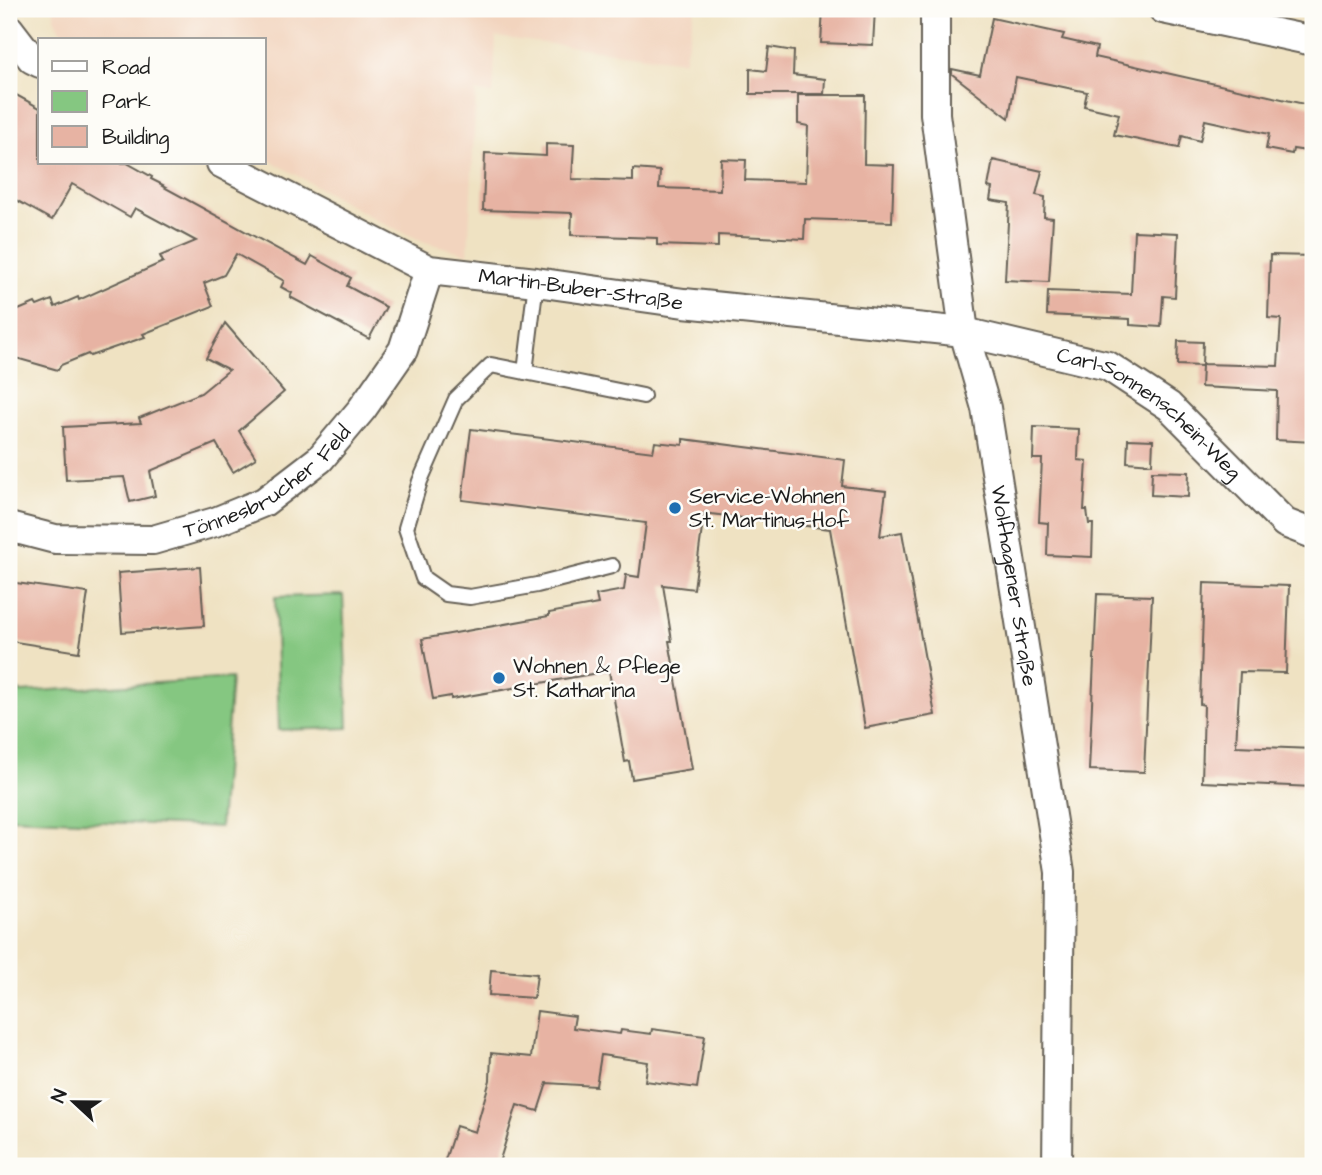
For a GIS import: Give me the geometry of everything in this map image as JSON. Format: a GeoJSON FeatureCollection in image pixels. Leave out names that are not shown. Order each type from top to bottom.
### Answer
{"type":"FeatureCollection","features":[{"type":"Feature","properties":{"kind":"street"},"geometry":{"type":"LineString","coordinates":[[10,9],[9,29],[38,62]]}},
{"type":"Feature","properties":{"kind":"street","name":"Wolfhagener Straße"},"geometry":{"type":"LineString","coordinates":[[935,9],[935,114],[964,332],[986,408],[1060,872],[1057,1166]]}},
{"type":"Feature","properties":{"kind":"street"},"geometry":{"type":"LineString","coordinates":[[1163,9],[1313,41]]}},
{"type":"Feature","properties":{"kind":"street","name":"Martin-Buber-Straße"},"geometry":{"type":"LineString","coordinates":[[223,164],[429,270],[684,303],[964,332]]}},
{"type":"Feature","properties":{"kind":"street","name":"Tönnesbrucher Feld"},"geometry":{"type":"LineString","coordinates":[[9,527],[55,539],[153,540],[215,522],[264,502],[320,459],[362,409],[402,351],[429,270]]}},
{"type":"Feature","properties":{"kind":"street","name":"Carl-Sonnenschein-Weg"},"geometry":{"type":"LineString","coordinates":[[964,332],[1108,366],[1169,406],[1284,523],[1313,534]]}},
{"type":"Feature","properties":{"kind":"lane"},"geometry":{"type":"LineString","coordinates":[[525,372],[536,282]]}},
{"type":"Feature","properties":{"kind":"lane"},"geometry":{"type":"LineString","coordinates":[[612,566],[537,585],[470,597],[446,594],[423,578],[406,528],[420,481],[456,399],[491,365],[643,396]]}},
{"type":"Feature","properties":{"kind":"shaded area"},"geometry":{"type":"Polygon","coordinates":[[[54,9],[695,9],[684,61],[496,37],[493,94],[476,92],[468,254],[425,242],[380,222],[266,158],[266,38],[66,38],[54,18],[54,9]]]}},
{"type":"Feature","properties":{"kind":"green space"},"geometry":{"type":"Polygon","coordinates":[[[343,595],[348,728],[279,730],[275,597],[343,595]]]}},
{"type":"Feature","properties":{"kind":"green space"},"geometry":{"type":"Polygon","coordinates":[[[231,678],[220,827],[9,818],[9,687],[22,692],[231,678]]]}},
{"type":"Feature","properties":{"kind":"building"},"geometry":{"type":"Polygon","coordinates":[[[823,9],[875,9],[873,45],[821,43],[823,9]]]}},
{"type":"Feature","properties":{"kind":"building"},"geometry":{"type":"Polygon","coordinates":[[[992,18],[1064,34],[1062,39],[1097,47],[1095,57],[1313,106],[1313,152],[1293,149],[1292,154],[1266,149],[1269,134],[1205,120],[1200,141],[1182,136],[1179,148],[1114,135],[1119,114],[1084,106],[1087,92],[1016,77],[1009,118],[952,74],[952,69],[980,75],[992,18]]]}},
{"type":"Feature","properties":{"kind":"building"},"geometry":{"type":"Polygon","coordinates":[[[769,47],[794,51],[793,75],[825,79],[824,94],[750,94],[750,69],[766,71],[769,47]]]}},
{"type":"Feature","properties":{"kind":"building"},"geometry":{"type":"Polygon","coordinates":[[[9,91],[38,107],[38,164],[129,164],[162,186],[307,265],[312,256],[351,278],[347,286],[386,307],[369,339],[290,297],[292,293],[281,287],[284,281],[236,254],[224,275],[204,283],[213,306],[143,334],[145,337],[90,356],[88,354],[61,365],[58,370],[9,356],[9,314],[35,303],[37,306],[52,300],[55,307],[78,297],[79,300],[163,262],[160,256],[196,241],[135,208],[130,217],[72,184],[52,220],[9,196],[9,91]]]}},
{"type":"Feature","properties":{"kind":"building"},"geometry":{"type":"Polygon","coordinates":[[[798,95],[865,95],[864,164],[894,165],[892,222],[805,219],[804,239],[718,235],[718,247],[657,245],[657,238],[571,235],[572,213],[483,210],[485,153],[546,156],[546,144],[574,145],[572,179],[633,181],[633,169],[660,171],[659,188],[720,190],[721,159],[746,160],[745,180],[806,182],[808,126],[798,124],[798,95]]]}},
{"type":"Feature","properties":{"kind":"building"},"geometry":{"type":"Polygon","coordinates":[[[993,160],[1042,171],[1036,195],[1045,197],[1044,217],[1053,218],[1049,282],[1005,280],[1009,203],[990,200],[992,188],[988,187],[993,160]]]}},
{"type":"Feature","properties":{"kind":"building"},"geometry":{"type":"Polygon","coordinates":[[[1134,231],[1178,233],[1175,297],[1163,296],[1161,327],[1130,325],[1130,319],[1047,315],[1048,291],[1131,294],[1134,231]]]}},
{"type":"Feature","properties":{"kind":"building"},"geometry":{"type":"Polygon","coordinates":[[[1270,255],[1313,256],[1310,346],[1313,346],[1313,442],[1276,440],[1277,391],[1201,387],[1202,366],[1177,365],[1178,341],[1203,342],[1202,364],[1278,366],[1281,319],[1268,318],[1270,255]]]}},
{"type":"Feature","properties":{"kind":"building"},"geometry":{"type":"Polygon","coordinates":[[[225,323],[284,392],[239,431],[256,458],[233,472],[216,443],[150,471],[155,496],[130,502],[124,477],[66,480],[63,427],[141,423],[139,418],[201,393],[229,370],[206,358],[225,323]]]}},
{"type":"Feature","properties":{"kind":"building"},"geometry":{"type":"Polygon","coordinates":[[[1034,427],[1079,429],[1078,460],[1087,461],[1084,510],[1087,510],[1089,524],[1093,524],[1092,557],[1047,555],[1048,523],[1039,522],[1042,459],[1033,459],[1034,427]]]}},
{"type":"Feature","properties":{"kind":"building"},"geometry":{"type":"Polygon","coordinates":[[[471,429],[653,452],[655,442],[683,445],[683,439],[845,460],[842,486],[886,491],[880,536],[902,532],[935,715],[865,728],[830,529],[704,513],[694,589],[663,585],[672,641],[669,641],[692,769],[632,779],[629,761],[625,762],[609,671],[451,699],[451,696],[433,699],[422,639],[549,616],[549,613],[598,604],[596,595],[624,590],[626,575],[639,577],[646,523],[462,500],[471,429]]]}},
{"type":"Feature","properties":{"kind":"building"},"geometry":{"type":"Polygon","coordinates":[[[1128,439],[1153,440],[1152,464],[1127,462],[1128,439]]]}},
{"type":"Feature","properties":{"kind":"building"},"geometry":{"type":"Polygon","coordinates":[[[1152,471],[1189,472],[1188,497],[1151,495],[1152,471]]]}},
{"type":"Feature","properties":{"kind":"building"},"geometry":{"type":"Polygon","coordinates":[[[200,567],[204,626],[122,632],[118,573],[200,567]]]}},
{"type":"Feature","properties":{"kind":"building"},"geometry":{"type":"Polygon","coordinates":[[[9,582],[88,593],[79,652],[9,641],[9,582]]]}},
{"type":"Feature","properties":{"kind":"building"},"geometry":{"type":"Polygon","coordinates":[[[1204,583],[1289,586],[1286,673],[1240,672],[1236,746],[1313,749],[1313,787],[1202,782],[1204,705],[1200,704],[1204,583]]]}},
{"type":"Feature","properties":{"kind":"building"},"geometry":{"type":"Polygon","coordinates":[[[1097,594],[1152,596],[1144,772],[1089,770],[1097,594]]]}},
{"type":"Feature","properties":{"kind":"building"},"geometry":{"type":"Polygon","coordinates":[[[491,970],[537,974],[534,998],[489,995],[491,970]]]}},
{"type":"Feature","properties":{"kind":"building"},"geometry":{"type":"Polygon","coordinates":[[[537,1011],[575,1016],[573,1028],[620,1034],[621,1030],[651,1034],[652,1029],[705,1036],[697,1088],[645,1081],[648,1062],[601,1055],[596,1086],[547,1083],[538,1111],[517,1105],[498,1166],[443,1166],[456,1126],[475,1132],[490,1080],[491,1053],[531,1057],[537,1011]]]}},
{"type":"Feature","properties":{"kind":"place","name":"Service-Wohnen St. Martinus-Hof"},"geometry":{"type":"Point","coordinates":[675,508]}},
{"type":"Feature","properties":{"kind":"place","name":"Wohnen & Pflege St. Katharina"},"geometry":{"type":"Point","coordinates":[499,678]}}]}
